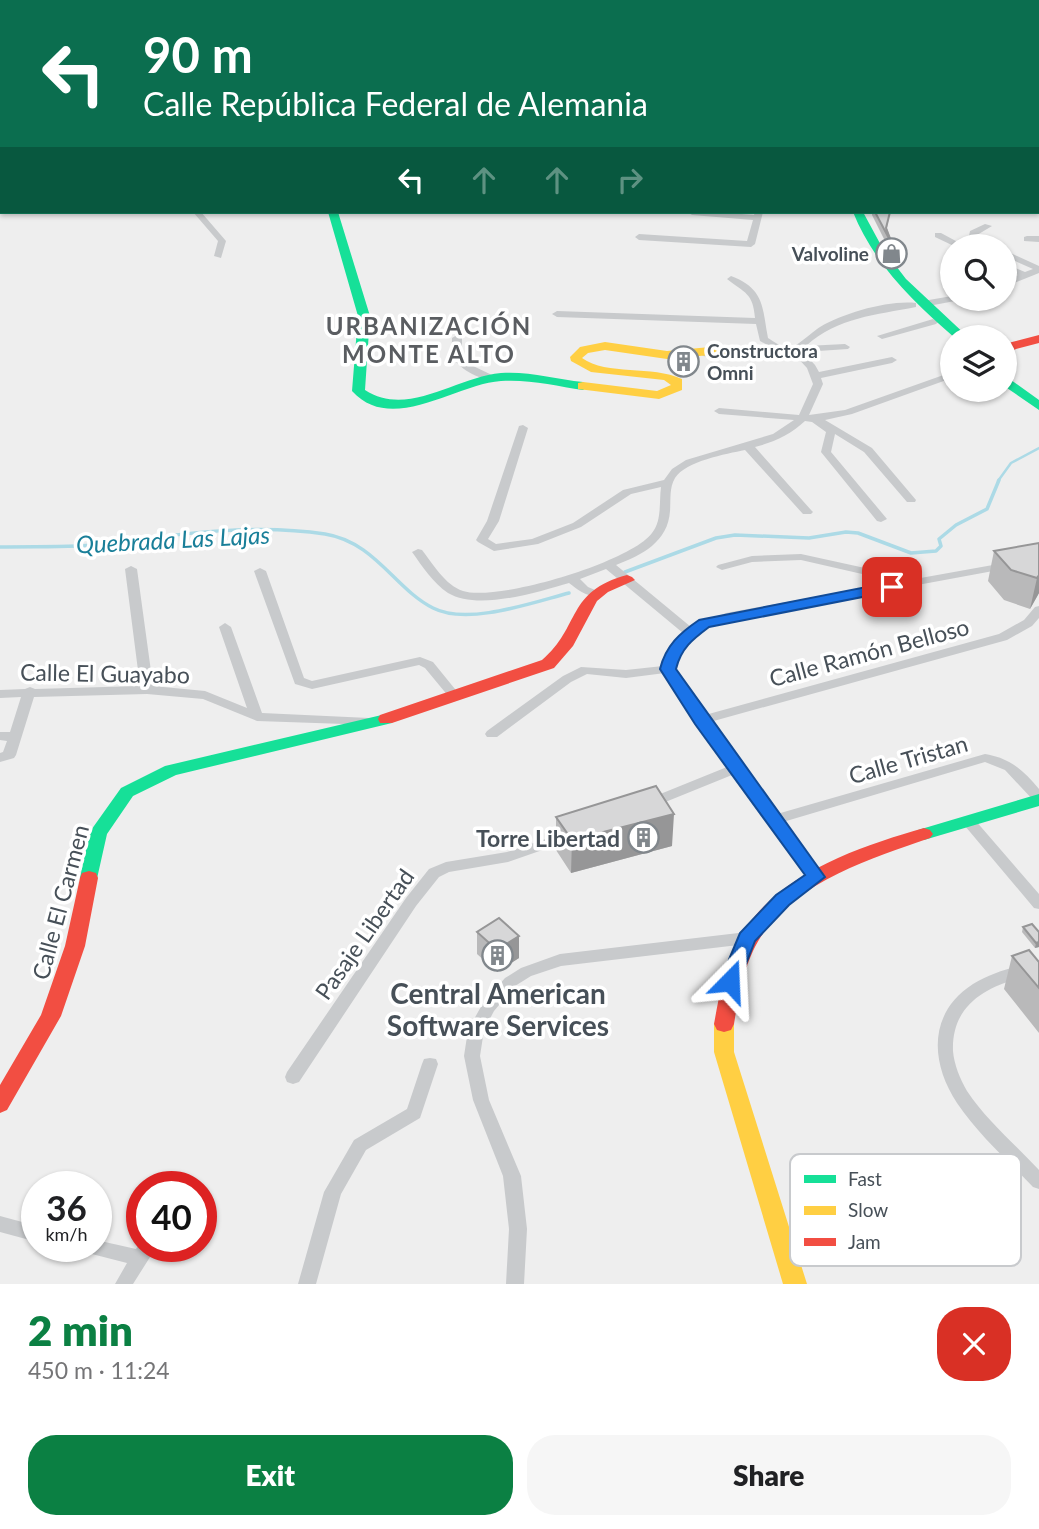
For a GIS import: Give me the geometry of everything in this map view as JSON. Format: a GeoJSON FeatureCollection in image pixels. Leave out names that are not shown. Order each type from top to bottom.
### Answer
{"type":"FeatureCollection","features":[{"type":"Feature","properties":{"kind":"street"},"geometry":{"type":"LineString","coordinates":[[199,214],[222,241],[218,256]]}},
{"type":"Feature","properties":{"kind":"street"},"geometry":{"type":"LineString","coordinates":[[334,214],[364,317],[358,391],[366,400],[391,404],[419,401],[491,378]]}},
{"type":"Feature","properties":{"kind":"street"},"geometry":{"type":"LineString","coordinates":[[639,237],[751,244],[759,215],[737,214]]}},
{"type":"Feature","properties":{"kind":"street"},"geometry":{"type":"LineString","coordinates":[[850,214],[874,261],[933,322],[940,326]]}},
{"type":"Feature","properties":{"kind":"street"},"geometry":{"type":"LineString","coordinates":[[859,214],[881,257],[918,305],[944,325]]}},
{"type":"Feature","properties":{"kind":"street"},"geometry":{"type":"LineString","coordinates":[[973,234],[988,226]]}},
{"type":"Feature","properties":{"kind":"street"},"geometry":{"type":"LineString","coordinates":[[1027,239],[1039,239]]}},
{"type":"Feature","properties":{"kind":"street"},"geometry":{"type":"LineString","coordinates":[[1017,259],[1039,270]]}},
{"type":"Feature","properties":{"kind":"street"},"geometry":{"type":"LineString","coordinates":[[1017,278],[1039,270]]}},
{"type":"Feature","properties":{"kind":"street"},"geometry":{"type":"LineString","coordinates":[[1017,272],[1024,275]]}},
{"type":"Feature","properties":{"kind":"street"},"geometry":{"type":"LineString","coordinates":[[418,552],[450,589],[463,595],[507,595],[608,565],[655,537],[666,519],[667,482],[673,474],[695,460],[782,434],[809,418],[818,384],[816,376],[790,350],[764,339],[758,298],[745,285],[731,279]]}},
{"type":"Feature","properties":{"kind":"street"},"geometry":{"type":"LineString","coordinates":[[790,350],[844,318],[873,310],[940,301]]}},
{"type":"Feature","properties":{"kind":"street"},"geometry":{"type":"LineString","coordinates":[[557,314],[760,321]]}},
{"type":"Feature","properties":{"kind":"street"},"geometry":{"type":"LineString","coordinates":[[882,336],[933,322]]}},
{"type":"Feature","properties":{"kind":"street"},"geometry":{"type":"LineString","coordinates":[[1017,337],[1039,333]]}},
{"type":"Feature","properties":{"kind":"street"},"geometry":{"type":"LineString","coordinates":[[457,338],[457,356],[466,366],[491,378],[659,395],[677,387],[677,382],[667,377],[592,368],[577,361],[576,357],[592,347],[605,346],[667,355],[706,354],[731,349],[845,347]]}},
{"type":"Feature","properties":{"kind":"street"},"geometry":{"type":"LineString","coordinates":[[1017,345],[1039,339]]}},
{"type":"Feature","properties":{"kind":"street"},"geometry":{"type":"LineString","coordinates":[[816,376],[892,360]]}},
{"type":"Feature","properties":{"kind":"street"},"geometry":{"type":"LineString","coordinates":[[719,411],[809,418],[848,412],[940,379]]}},
{"type":"Feature","properties":{"kind":"street"},"geometry":{"type":"LineString","coordinates":[[1017,379],[1039,395]]}},
{"type":"Feature","properties":{"kind":"street"},"geometry":{"type":"LineString","coordinates":[[1017,383],[1039,406]]}},
{"type":"Feature","properties":{"kind":"street"},"geometry":{"type":"LineString","coordinates":[[809,418],[842,431],[868,450],[911,500]]}},
{"type":"Feature","properties":{"kind":"street"},"geometry":{"type":"LineString","coordinates":[[809,418],[831,431],[826,452],[881,519]]}},
{"type":"Feature","properties":{"kind":"street"},"geometry":{"type":"LineString","coordinates":[[523,428],[493,521],[482,540],[494,548],[534,542],[577,525],[627,492],[667,482]]}},
{"type":"Feature","properties":{"kind":"street"},"geometry":{"type":"LineString","coordinates":[[747,445],[807,512]]}},
{"type":"Feature","properties":{"kind":"street"},"geometry":{"type":"LineString","coordinates":[[722,567],[777,555],[801,557],[916,583]]}},
{"type":"Feature","properties":{"kind":"street"},"geometry":{"type":"LineString","coordinates":[[816,877],[701,720],[668,669],[670,659],[689,632],[704,623],[1016,564]]}},
{"type":"Feature","properties":{"kind":"street"},"geometry":{"type":"LineString","coordinates":[[608,565],[689,632]]}},
{"type":"Feature","properties":{"kind":"street"},"geometry":{"type":"LineString","coordinates":[[131,569],[147,690]]}},
{"type":"Feature","properties":{"kind":"street"},"geometry":{"type":"LineString","coordinates":[[260,571],[299,681],[312,685],[420,661],[429,665],[453,694]]}},
{"type":"Feature","properties":{"kind":"street"},"geometry":{"type":"LineString","coordinates":[[570,577],[584,589],[596,593],[627,580]]}},
{"type":"Feature","properties":{"kind":"street","name":"Calle El Carmen"},"geometry":{"type":"LineString","coordinates":[[3,1094],[51,1016],[75,946],[98,833],[127,792],[171,770],[373,723],[548,664],[565,654],[581,616],[596,593]]}},
{"type":"Feature","properties":{"kind":"street","name":"Calle Ramón Belloso"},"geometry":{"type":"LineString","coordinates":[[701,720],[1003,637],[1028,623],[1039,610]]}},
{"type":"Feature","properties":{"kind":"street"},"geometry":{"type":"LineString","coordinates":[[225,627],[257,717]]}},
{"type":"Feature","properties":{"kind":"street"},"geometry":{"type":"LineString","coordinates":[[492,734],[567,679],[586,670],[626,674],[668,669]]}},
{"type":"Feature","properties":{"kind":"street","name":"Calle El Guayabo"},"geometry":{"type":"LineString","coordinates":[[0,694],[30,691],[147,690],[205,695],[257,717],[373,723]]}},
{"type":"Feature","properties":{"kind":"street"},"geometry":{"type":"LineString","coordinates":[[0,758],[9,755],[30,691]]}},
{"type":"Feature","properties":{"kind":"street"},"geometry":{"type":"LineString","coordinates":[[0,736],[16,737]]}},
{"type":"Feature","properties":{"kind":"street","name":"Calle Tristan"},"geometry":{"type":"LineString","coordinates":[[774,820],[985,758],[1000,759],[1014,768],[1039,799]]}},
{"type":"Feature","properties":{"kind":"street"},"geometry":{"type":"LineString","coordinates":[[629,811],[735,769]]}},
{"type":"Feature","properties":{"kind":"street"},"geometry":{"type":"LineString","coordinates":[[794,1284],[723,1052],[723,1024],[730,981],[747,938],[783,900],[816,877],[855,857],[1039,799]]}},
{"type":"Feature","properties":{"kind":"street"},"geometry":{"type":"LineString","coordinates":[[970,822],[1039,904]]}},
{"type":"Feature","properties":{"kind":"street","name":"Pasaje Libertad"},"geometry":{"type":"LineString","coordinates":[[293,1077],[411,902],[434,873],[446,867],[508,857],[577,832]]}},
{"type":"Feature","properties":{"kind":"street"},"geometry":{"type":"LineString","coordinates":[[515,1284],[518,1229],[512,1176],[481,1100],[472,1056],[475,1030],[488,1007],[498,993],[518,976],[561,960],[747,938]]}},
{"type":"Feature","properties":{"kind":"street"},"geometry":{"type":"LineString","coordinates":[[1013,1154],[964,1100],[953,1082],[946,1043],[949,1025],[968,993],[1011,971],[1039,968]]}},
{"type":"Feature","properties":{"kind":"street"},"geometry":{"type":"LineString","coordinates":[[307,1284],[333,1192],[360,1145],[414,1113],[430,1064]]}},
{"type":"Feature","properties":{"kind":"street"},"geometry":{"type":"LineString","coordinates":[[1021,1162],[1039,1182]]}},
{"type":"Feature","properties":{"kind":"street"},"geometry":{"type":"LineString","coordinates":[[0,1224],[21,1230]]}},
{"type":"Feature","properties":{"kind":"street"},"geometry":{"type":"LineString","coordinates":[[124,1283],[138,1262]]}},
{"type":"Feature","properties":{"kind":"building"},"geometry":{"type":"Polygon","coordinates":[[[876,214],[890,214],[886,228],[893,246],[876,214]]]}},
{"type":"Feature","properties":{"kind":"building"},"geometry":{"type":"Polygon","coordinates":[[[1039,543],[1037,578],[1011,570],[994,551],[1039,543]]]}},
{"type":"Feature","properties":{"kind":"building"},"geometry":{"type":"Polygon","coordinates":[[[656,786],[674,814],[572,840],[556,817],[656,786]]]}},
{"type":"Feature","properties":{"kind":"building"},"geometry":{"type":"Polygon","coordinates":[[[499,918],[519,936],[497,950],[477,932],[499,918]]]}},
{"type":"Feature","properties":{"kind":"building"},"geometry":{"type":"Polygon","coordinates":[[[1032,924],[1039,932],[1039,942],[1036,943],[1023,927],[1032,924]]]}},
{"type":"Feature","properties":{"kind":"building"},"geometry":{"type":"Polygon","coordinates":[[[1029,950],[1039,962],[1039,988],[1012,956],[1029,950]]]}},
{"type":"Feature","properties":{"kind":"waterway","name":"Quebrada Las Lajas"},"geometry":{"type":"LineString","coordinates":[[998,481],[1011,463],[1039,448]]}},
{"type":"Feature","properties":{"kind":"waterway","name":"Quebrada Las Lajas"},"geometry":{"type":"LineString","coordinates":[[625,572],[716,538],[735,535],[809,538],[846,532],[858,533],[911,553],[936,551],[941,546],[939,539],[956,525],[987,509],[999,480]]}},
{"type":"Feature","properties":{"kind":"waterway","name":"Quebrada Las Lajas"},"geometry":{"type":"LineString","coordinates":[[0,547],[94,545],[216,531],[298,531],[325,534],[358,546],[420,600],[447,613],[464,615],[501,611],[569,593]]}},
{"type":"Feature","properties":{"kind":"traffic: fast"},"geometry":{"type":"LineString","coordinates":[[334,214],[364,316],[358,391],[373,401],[390,405],[409,403],[485,379],[502,377],[583,386]]}},
{"type":"Feature","properties":{"kind":"traffic: fast"},"geometry":{"type":"LineString","coordinates":[[859,214],[889,266],[916,297],[948,325]]}},
{"type":"Feature","properties":{"kind":"traffic: fast"},"geometry":{"type":"LineString","coordinates":[[1017,389],[1039,406]]}},
{"type":"Feature","properties":{"kind":"traffic: fast"},"geometry":{"type":"LineString","coordinates":[[89,878],[98,833],[127,792],[171,770],[386,719]]}},
{"type":"Feature","properties":{"kind":"traffic: fast"},"geometry":{"type":"LineString","coordinates":[[924,834],[1039,800]]}},
{"type":"Feature","properties":{"kind":"traffic: slow"},"geometry":{"type":"LineString","coordinates":[[583,386],[659,395],[677,387],[677,382],[667,377],[591,368],[577,361],[576,357],[584,350],[605,346],[667,355],[721,350],[785,351]]}},
{"type":"Feature","properties":{"kind":"traffic: slow"},"geometry":{"type":"LineString","coordinates":[[724,1024],[724,1052],[795,1284]]}},
{"type":"Feature","properties":{"kind":"traffic: jam"},"geometry":{"type":"LineString","coordinates":[[1017,345],[1039,339]]}},
{"type":"Feature","properties":{"kind":"traffic: jam"},"geometry":{"type":"LineString","coordinates":[[386,719],[548,664],[565,646],[585,606],[592,598],[606,587],[627,580]]}},
{"type":"Feature","properties":{"kind":"traffic: jam"},"geometry":{"type":"LineString","coordinates":[[724,1024],[731,982],[745,947],[764,919],[788,896],[817,877],[850,861],[924,834]]}},
{"type":"Feature","properties":{"kind":"traffic: jam"},"geometry":{"type":"LineString","coordinates":[[0,1104],[51,1016],[75,946],[89,878]]}},
{"type":"Feature","properties":{"kind":"place","name":"Valvoline"},"geometry":{"type":"Point","coordinates":[892,253]}},
{"type":"Feature","properties":{"kind":"place","name":"Constructora Omni"},"geometry":{"type":"Point","coordinates":[684,361]}},
{"type":"Feature","properties":{"kind":"place","name":"Torre Libertad"},"geometry":{"type":"Point","coordinates":[643,838]}},
{"type":"Feature","properties":{"kind":"place","name":"Central American Software Services"},"geometry":{"type":"Point","coordinates":[498,956]}},
{"type":"Feature","properties":{"kind":"district","name":"URBANIZACIÓN MONTE ALTO"},"geometry":{"type":"Point","coordinates":[429,339]}},
{"type":"Feature","properties":{"kind":"route"},"geometry":{"type":"LineString","coordinates":[[730,981],[747,938],[762,919],[783,900],[816,877],[701,720],[668,669],[670,659],[682,639],[704,623],[892,587]]}}]}
